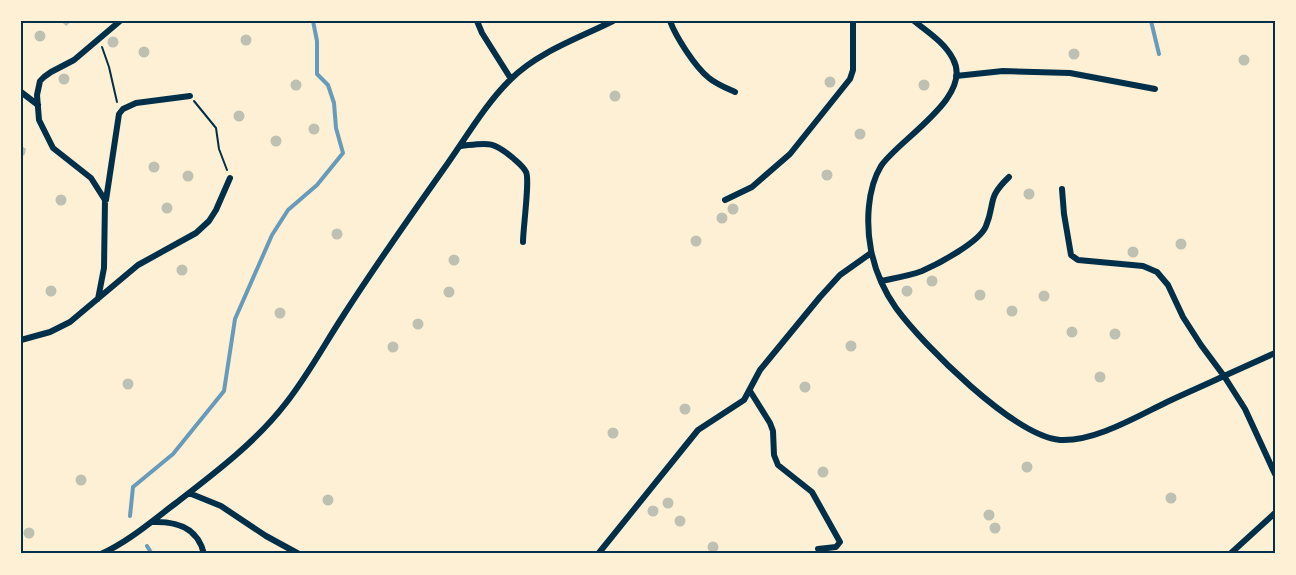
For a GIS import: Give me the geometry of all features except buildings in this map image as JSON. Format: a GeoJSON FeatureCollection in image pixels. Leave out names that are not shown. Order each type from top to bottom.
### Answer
{"type":"FeatureCollection","features":[{"type":"Feature","properties":{"kind":"street"},"geometry":{"type":"LineString","coordinates":[[105,200],[91,178],[53,148],[39,120],[37,95],[40,81],[44,77],[74,60],[120,21]]}},
{"type":"Feature","properties":{"kind":"street"},"geometry":{"type":"LineString","coordinates":[[477,21],[511,79]]}},
{"type":"Feature","properties":{"kind":"street"},"geometry":{"type":"LineString","coordinates":[[101,554],[151,522],[189,493],[240,450],[285,404],[312,367],[342,317],[461,146],[511,79],[532,63],[613,21]]}},
{"type":"Feature","properties":{"kind":"street"},"geometry":{"type":"LineString","coordinates":[[670,21],[702,71],[712,80],[735,92]]}},
{"type":"Feature","properties":{"kind":"street"},"geometry":{"type":"LineString","coordinates":[[725,200],[752,187],[790,154],[850,80],[853,70],[853,21]]}},
{"type":"Feature","properties":{"kind":"street"},"geometry":{"type":"LineString","coordinates":[[914,21],[949,52],[956,66],[956,76],[952,90],[944,101],[930,118],[887,158],[877,174],[870,198],[868,221],[871,253],[881,281],[904,318],[939,357],[1019,423],[1049,438],[1068,439],[1088,437],[1275,352]]}},
{"type":"Feature","properties":{"kind":"street"},"geometry":{"type":"LineString","coordinates":[[956,76],[996,71],[1070,73],[1155,89]]}},
{"type":"Feature","properties":{"kind":"street"},"geometry":{"type":"LineString","coordinates":[[21,92],[39,105]]}},
{"type":"Feature","properties":{"kind":"street"},"geometry":{"type":"LineString","coordinates":[[98,299],[104,274],[105,200],[119,114],[123,109],[136,103],[190,96]]}},
{"type":"Feature","properties":{"kind":"street"},"geometry":{"type":"LineString","coordinates":[[461,146],[496,145],[526,171],[528,184],[523,242]]}},
{"type":"Feature","properties":{"kind":"street"},"geometry":{"type":"LineString","coordinates":[[881,281],[923,270],[976,239],[986,228],[991,200],[1009,177]]}},
{"type":"Feature","properties":{"kind":"street"},"geometry":{"type":"LineString","coordinates":[[21,340],[61,327],[79,316],[138,265],[196,233],[209,221],[216,210],[230,178]]}},
{"type":"Feature","properties":{"kind":"street"},"geometry":{"type":"LineString","coordinates":[[1062,189],[1071,255],[1078,260],[1143,266],[1157,272],[1167,285],[1183,317],[1245,409],[1275,474]]}},
{"type":"Feature","properties":{"kind":"street"},"geometry":{"type":"LineString","coordinates":[[598,554],[698,430],[744,400],[760,370],[832,282],[871,253]]}},
{"type":"Feature","properties":{"kind":"street"},"geometry":{"type":"LineString","coordinates":[[750,391],[770,423],[773,431],[774,455],[778,465],[812,492],[840,542],[837,547],[818,549]]}},
{"type":"Feature","properties":{"kind":"street"},"geometry":{"type":"LineString","coordinates":[[189,493],[221,506],[266,536],[299,554]]}},
{"type":"Feature","properties":{"kind":"street"},"geometry":{"type":"LineString","coordinates":[[1230,554],[1275,513]]}},
{"type":"Feature","properties":{"kind":"street"},"geometry":{"type":"LineString","coordinates":[[151,522],[168,521],[186,528],[200,541],[204,554]]}},
{"type":"Feature","properties":{"kind":"path"},"geometry":{"type":"LineString","coordinates":[[99,39],[109,67],[119,114]]}},
{"type":"Feature","properties":{"kind":"path"},"geometry":{"type":"LineString","coordinates":[[190,96],[216,128],[219,149],[230,178]]}},
{"type":"Feature","properties":{"kind":"waterway"},"geometry":{"type":"LineString","coordinates":[[130,516],[133,487],[173,454],[224,391],[235,319],[272,235],[288,210],[317,185],[343,153],[336,128],[334,103],[328,85],[317,74],[317,41],[313,21]]}},
{"type":"Feature","properties":{"kind":"waterway"},"geometry":{"type":"LineString","coordinates":[[1151,21],[1159,54]]}},
{"type":"Feature","properties":{"kind":"waterway"},"geometry":{"type":"LineString","coordinates":[[147,546],[152,554]]}}]}
